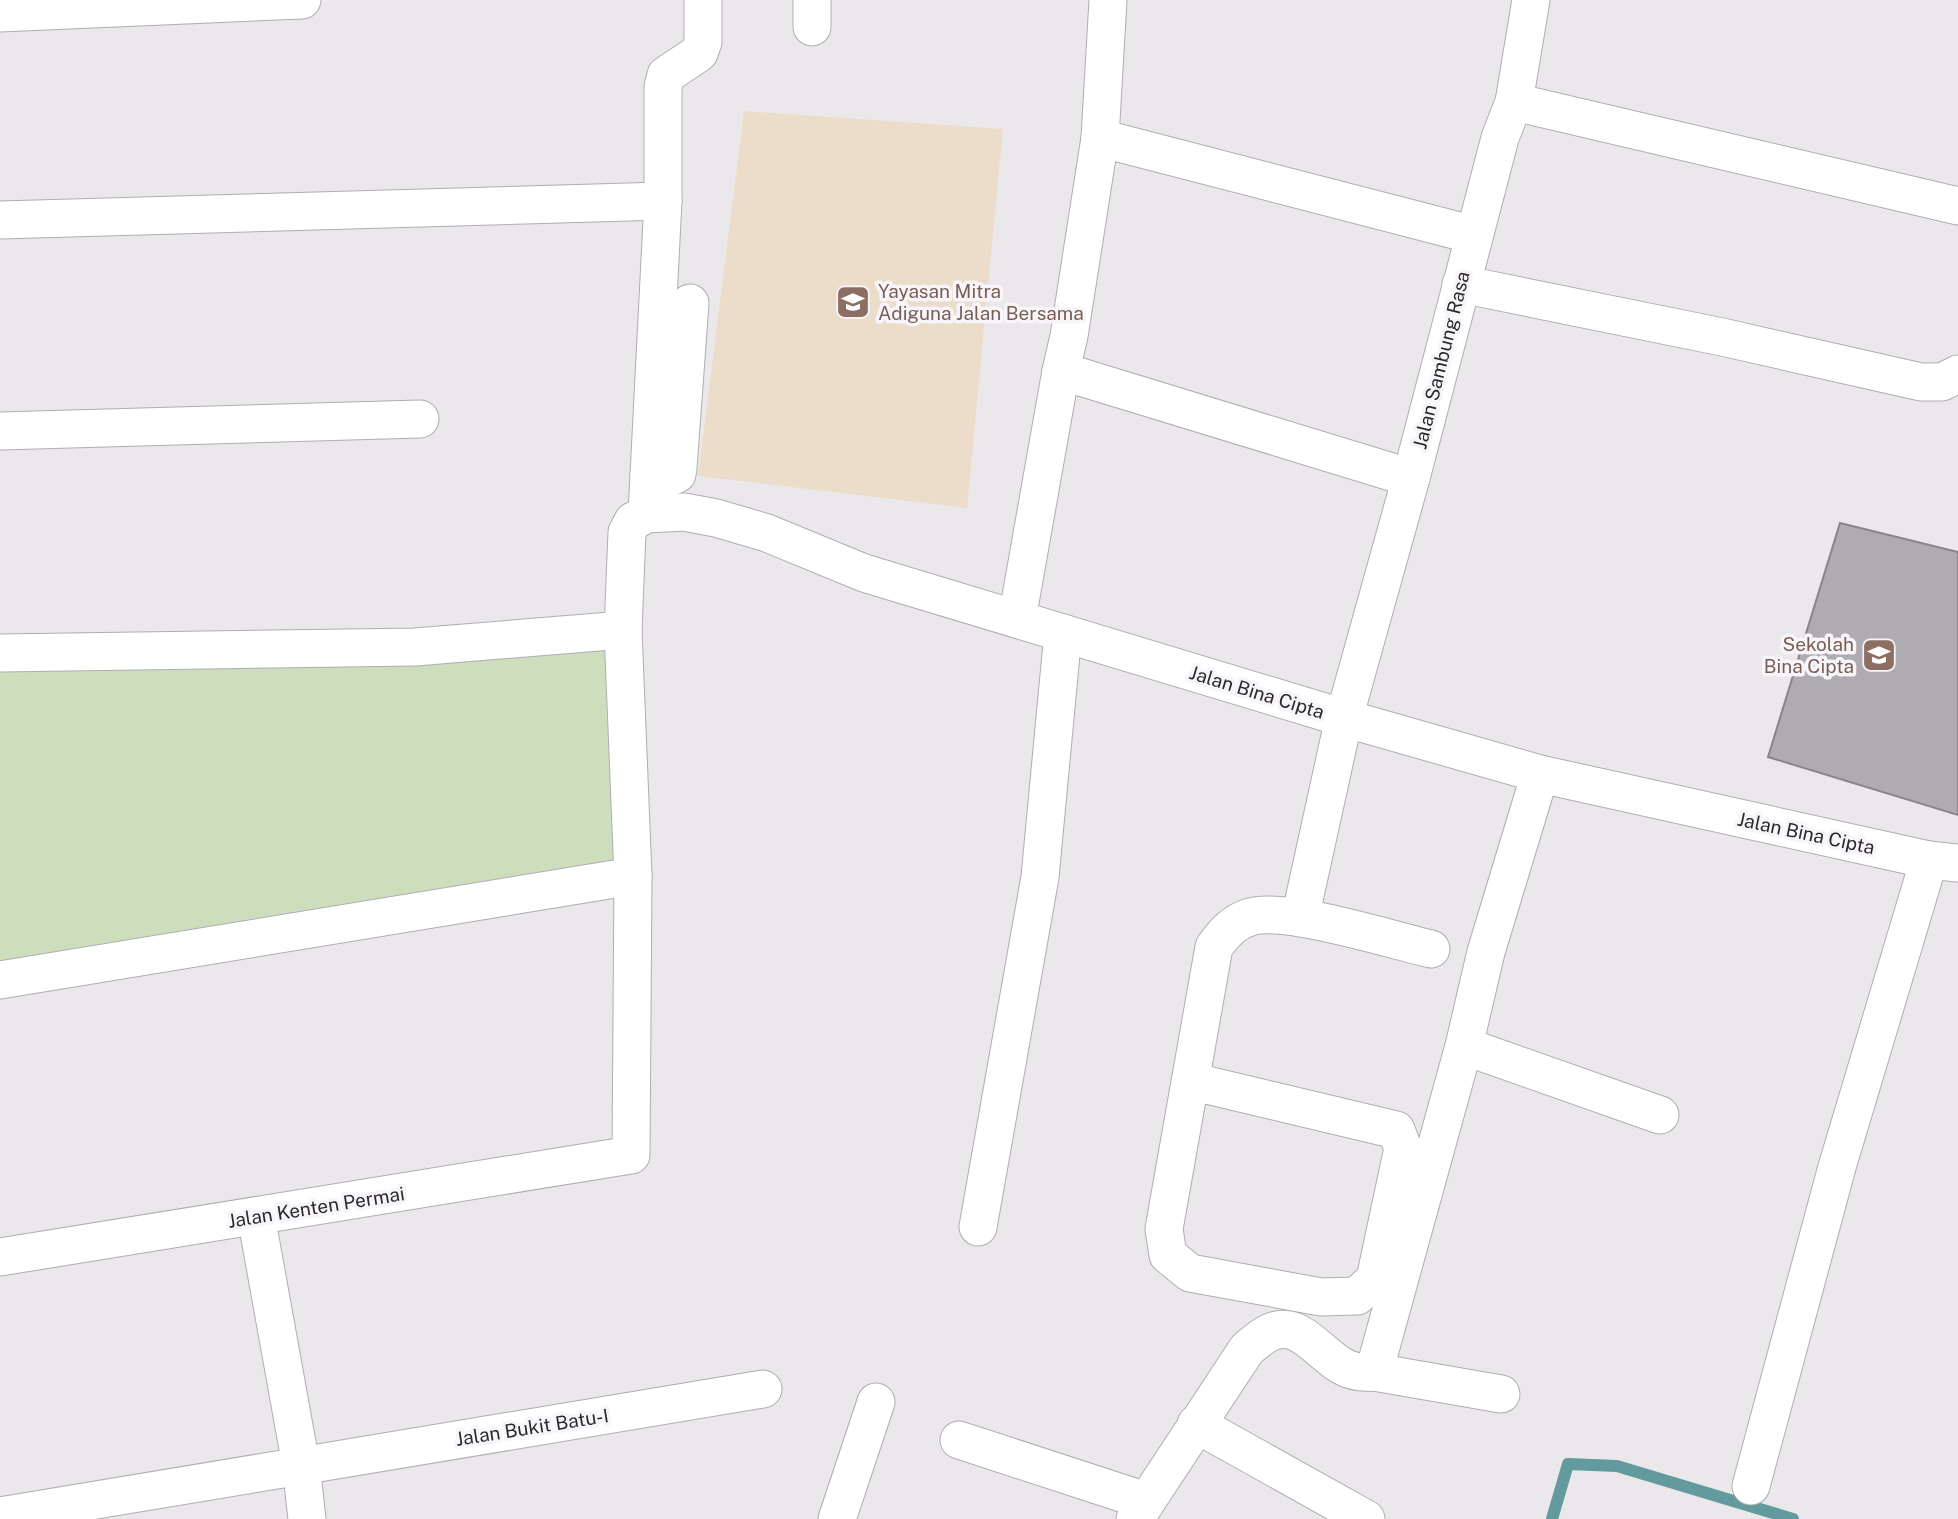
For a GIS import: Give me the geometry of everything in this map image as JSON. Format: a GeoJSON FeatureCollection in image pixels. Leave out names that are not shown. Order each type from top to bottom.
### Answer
{"type":"FeatureCollection","features":[{"type":"Feature","properties":{"kind":"street"},"geometry":{"type":"LineString","coordinates":[[0,13],[302,0]]}},
{"type":"Feature","properties":{"kind":"street"},"geometry":{"type":"LineString","coordinates":[[0,980],[633,876],[623,630],[626,532],[633,521],[647,513],[663,201],[663,87],[666,75],[699,53],[704,43],[703,0]]}},
{"type":"Feature","properties":{"kind":"street"},"geometry":{"type":"LineString","coordinates":[[1017,619],[1060,371],[1069,336],[1100,138],[1108,0]]}},
{"type":"Feature","properties":{"kind":"street","name":"Jalan Sambung Rasa"},"geometry":{"type":"LineString","coordinates":[[1300,918],[1344,718],[1411,478],[1500,138],[1514,102],[1531,0]]}},
{"type":"Feature","properties":{"kind":"street"},"geometry":{"type":"LineString","coordinates":[[1514,102],[1958,206]]}},
{"type":"Feature","properties":{"kind":"street"},"geometry":{"type":"LineString","coordinates":[[1100,138],[1474,235]]}},
{"type":"Feature","properties":{"kind":"street"},"geometry":{"type":"LineString","coordinates":[[0,220],[663,201]]}},
{"type":"Feature","properties":{"kind":"street"},"geometry":{"type":"LineString","coordinates":[[1461,284],[1922,382],[1942,382],[1958,374]]}},
{"type":"Feature","properties":{"kind":"street"},"geometry":{"type":"LineString","coordinates":[[649,475],[668,478],[677,474],[690,303]]}},
{"type":"Feature","properties":{"kind":"street"},"geometry":{"type":"LineString","coordinates":[[1060,371],[1411,478]]}},
{"type":"Feature","properties":{"kind":"street"},"geometry":{"type":"LineString","coordinates":[[0,430],[420,419]]}},
{"type":"Feature","properties":{"kind":"street","name":"Jalan Bina Cipta"},"geometry":{"type":"LineString","coordinates":[[647,513],[684,512],[733,523],[767,533],[864,573],[1344,718],[1540,774],[1944,862]]}},
{"type":"Feature","properties":{"kind":"street"},"geometry":{"type":"LineString","coordinates":[[0,653],[415,647],[623,630]]}},
{"type":"Feature","properties":{"kind":"street"},"geometry":{"type":"LineString","coordinates":[[978,1227],[1040,877],[1063,633]]}},
{"type":"Feature","properties":{"kind":"street"},"geometry":{"type":"LineString","coordinates":[[1374,1372],[1464,1046],[1486,951],[1540,774]]}},
{"type":"Feature","properties":{"kind":"street"},"geometry":{"type":"LineString","coordinates":[[1751,1486],[1838,1167],[1944,862]]}},
{"type":"Feature","properties":{"kind":"street","name":"Jalan Kenten Permai"},"geometry":{"type":"LineString","coordinates":[[0,1257],[631,1155],[633,876]]}},
{"type":"Feature","properties":{"kind":"street"},"geometry":{"type":"LineString","coordinates":[[1190,1081],[1396,1130],[1403,1148],[1375,1279],[1357,1296],[1321,1297],[1191,1273],[1168,1255],[1164,1229],[1190,1081],[1214,947],[1223,934],[1236,923],[1253,916],[1272,915],[1300,918],[1431,949]]}},
{"type":"Feature","properties":{"kind":"street"},"geometry":{"type":"LineString","coordinates":[[1464,1046],[1661,1115]]}},
{"type":"Feature","properties":{"kind":"street"},"geometry":{"type":"LineString","coordinates":[[257,1216],[301,1465],[307,1519]]}},
{"type":"Feature","properties":{"kind":"street"},"geometry":{"type":"LineString","coordinates":[[959,1440],[1140,1510],[1247,1349],[1267,1333],[1287,1330],[1306,1336],[1341,1366],[1360,1373],[1374,1372],[1501,1394]]}},
{"type":"Feature","properties":{"kind":"street","name":"Jalan Bukit Batu-I"},"geometry":{"type":"LineString","coordinates":[[0,1516],[763,1389]]}},
{"type":"Feature","properties":{"kind":"street"},"geometry":{"type":"LineString","coordinates":[[838,1519],[876,1402]]}},
{"type":"Feature","properties":{"kind":"street"},"geometry":{"type":"LineString","coordinates":[[1196,1424],[1366,1519]]}},
{"type":"Feature","properties":{"kind":"shaded area","name":"Yayasan Mitra Adiguna Jalan Bersama"},"geometry":{"type":"Polygon","coordinates":[[[744,111],[1003,129],[967,508],[698,476],[744,111]]]}},
{"type":"Feature","properties":{"kind":"green space"},"geometry":{"type":"Polygon","coordinates":[[[608,641],[622,872],[0,969],[0,658],[608,641]]]}},
{"type":"Feature","properties":{"kind":"building","name":"Sekolah Bina Cipta"},"geometry":{"type":"Polygon","coordinates":[[[1840,523],[1958,552],[1958,815],[1768,757],[1840,523]]]}},
{"type":"Feature","properties":{"kind":"waterway"},"geometry":{"type":"LineString","coordinates":[[1552,1519],[1568,1464],[1617,1466],[1793,1519]]}},
{"type":"Feature","properties":{"kind":"place","name":"Yayasan Mitra Adiguna Jalan Bersama"},"geometry":{"type":"Point","coordinates":[853,302]}},
{"type":"Feature","properties":{"kind":"place","name":"Sekolah Bina Cipta"},"geometry":{"type":"Point","coordinates":[1879,655]}}]}
